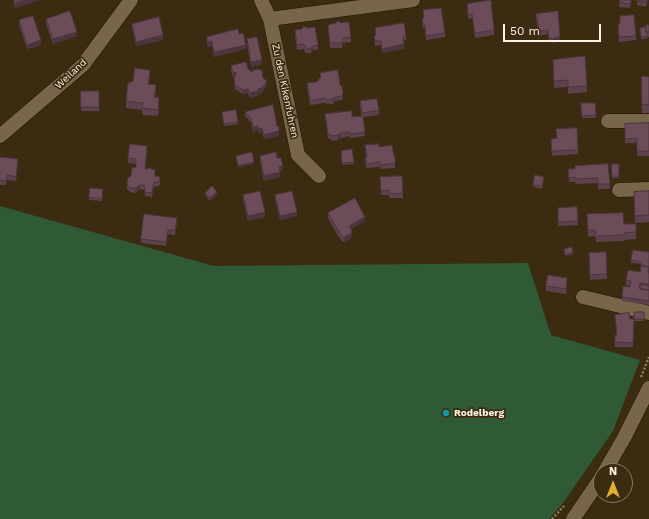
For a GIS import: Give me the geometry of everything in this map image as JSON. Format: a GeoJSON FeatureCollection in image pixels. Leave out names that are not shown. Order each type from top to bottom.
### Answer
{"type":"FeatureCollection","features":[{"type":"Feature","properties":{"kind":"street","name":"Weiland"},"geometry":{"type":"LineString","coordinates":[[0,136],[83,65],[131,0]]}},
{"type":"Feature","properties":{"kind":"street","name":"Zu den Kikenfuhren"},"geometry":{"type":"LineString","coordinates":[[261,0],[270,19],[298,155],[319,176]]}},
{"type":"Feature","properties":{"kind":"street"},"geometry":{"type":"LineString","coordinates":[[270,19],[413,0]]}},
{"type":"Feature","properties":{"kind":"street"},"geometry":{"type":"LineString","coordinates":[[608,121],[649,121]]}},
{"type":"Feature","properties":{"kind":"street"},"geometry":{"type":"LineString","coordinates":[[619,190],[649,189]]}},
{"type":"Feature","properties":{"kind":"street"},"geometry":{"type":"LineString","coordinates":[[583,297],[649,313]]}},
{"type":"Feature","properties":{"kind":"street"},"geometry":{"type":"LineString","coordinates":[[610,463],[649,388]]}},
{"type":"Feature","properties":{"kind":"street"},"geometry":{"type":"LineString","coordinates":[[573,519],[593,490]]}},
{"type":"Feature","properties":{"kind":"green space"},"geometry":{"type":"Polygon","coordinates":[[[0,206],[214,266],[528,263],[551,335],[640,360],[613,431],[563,503],[549,519],[0,519],[0,206]]]}},
{"type":"Feature","properties":{"kind":"building"},"geometry":{"type":"Polygon","coordinates":[[[14,0],[26,0],[15,3],[14,0]]]}},
{"type":"Feature","properties":{"kind":"building"},"geometry":{"type":"Polygon","coordinates":[[[491,0],[494,30],[475,33],[472,14],[468,14],[467,4],[491,0]]]}},
{"type":"Feature","properties":{"kind":"building"},"geometry":{"type":"Polygon","coordinates":[[[620,0],[631,0],[630,4],[619,2],[620,0]]]}},
{"type":"Feature","properties":{"kind":"building"},"geometry":{"type":"Polygon","coordinates":[[[637,0],[647,0],[646,2],[637,0]]]}},
{"type":"Feature","properties":{"kind":"building"},"geometry":{"type":"Polygon","coordinates":[[[441,8],[445,33],[426,36],[425,25],[422,20],[424,18],[423,10],[441,8]]]}},
{"type":"Feature","properties":{"kind":"building"},"geometry":{"type":"Polygon","coordinates":[[[70,11],[77,32],[53,39],[46,19],[70,11]]]}},
{"type":"Feature","properties":{"kind":"building"},"geometry":{"type":"Polygon","coordinates":[[[558,11],[560,36],[553,39],[549,38],[548,30],[539,31],[536,14],[558,11]]]}},
{"type":"Feature","properties":{"kind":"building"},"geometry":{"type":"Polygon","coordinates":[[[634,15],[636,36],[619,37],[618,24],[620,23],[620,16],[634,15]]]}},
{"type":"Feature","properties":{"kind":"building"},"geometry":{"type":"Polygon","coordinates":[[[33,16],[41,40],[27,45],[19,20],[33,16]]]}},
{"type":"Feature","properties":{"kind":"building"},"geometry":{"type":"Polygon","coordinates":[[[159,17],[163,35],[136,42],[132,24],[159,17]]]}},
{"type":"Feature","properties":{"kind":"building"},"geometry":{"type":"Polygon","coordinates":[[[338,21],[341,23],[349,22],[351,37],[343,38],[342,43],[330,43],[328,25],[338,21]]]}},
{"type":"Feature","properties":{"kind":"building"},"geometry":{"type":"Polygon","coordinates":[[[404,23],[406,36],[403,36],[404,44],[382,49],[381,41],[375,41],[375,28],[404,23]]]}},
{"type":"Feature","properties":{"kind":"building"},"geometry":{"type":"Polygon","coordinates":[[[646,25],[649,25],[649,32],[646,32],[646,25]]]}},
{"type":"Feature","properties":{"kind":"building"},"geometry":{"type":"Polygon","coordinates":[[[304,26],[307,28],[315,27],[318,45],[307,49],[304,44],[297,45],[295,30],[302,29],[304,26]]]}},
{"type":"Feature","properties":{"kind":"building"},"geometry":{"type":"Polygon","coordinates":[[[646,27],[647,37],[641,37],[640,28],[646,27]]]}},
{"type":"Feature","properties":{"kind":"building"},"geometry":{"type":"Polygon","coordinates":[[[238,29],[239,34],[243,33],[246,45],[214,52],[212,41],[207,42],[207,37],[238,29]]]}},
{"type":"Feature","properties":{"kind":"building"},"geometry":{"type":"Polygon","coordinates":[[[257,37],[262,60],[251,62],[247,39],[257,37]]]}},
{"type":"Feature","properties":{"kind":"building"},"geometry":{"type":"Polygon","coordinates":[[[585,56],[587,86],[568,87],[568,80],[554,81],[553,60],[585,56]]]}},
{"type":"Feature","properties":{"kind":"building"},"geometry":{"type":"Polygon","coordinates":[[[246,62],[248,69],[252,72],[253,70],[259,69],[262,71],[263,78],[267,81],[262,88],[258,89],[258,91],[250,93],[248,89],[243,90],[235,85],[234,78],[236,72],[233,73],[231,66],[246,62]]]}},
{"type":"Feature","properties":{"kind":"building"},"geometry":{"type":"Polygon","coordinates":[[[135,68],[150,70],[148,84],[156,85],[154,97],[159,98],[158,110],[142,108],[143,103],[126,101],[128,83],[133,81],[135,68]]]}},
{"type":"Feature","properties":{"kind":"building"},"geometry":{"type":"Polygon","coordinates":[[[338,70],[340,85],[343,93],[342,96],[327,100],[325,98],[310,101],[307,83],[317,82],[321,77],[320,73],[338,70]]]}},
{"type":"Feature","properties":{"kind":"building"},"geometry":{"type":"Polygon","coordinates":[[[642,76],[649,77],[649,105],[642,104],[642,76]]]}},
{"type":"Feature","properties":{"kind":"building"},"geometry":{"type":"Polygon","coordinates":[[[81,91],[99,91],[99,107],[81,107],[81,91]]]}},
{"type":"Feature","properties":{"kind":"building"},"geometry":{"type":"Polygon","coordinates":[[[377,99],[379,110],[362,113],[360,101],[377,99]]]}},
{"type":"Feature","properties":{"kind":"building"},"geometry":{"type":"Polygon","coordinates":[[[581,103],[595,103],[596,115],[582,116],[581,103]]]}},
{"type":"Feature","properties":{"kind":"building"},"geometry":{"type":"Polygon","coordinates":[[[273,105],[279,131],[264,135],[262,128],[258,129],[258,126],[253,127],[251,118],[245,112],[273,105]]]}},
{"type":"Feature","properties":{"kind":"building"},"geometry":{"type":"Polygon","coordinates":[[[236,110],[238,122],[224,124],[222,112],[236,110]]]}},
{"type":"Feature","properties":{"kind":"building"},"geometry":{"type":"Polygon","coordinates":[[[352,111],[352,117],[363,116],[365,132],[350,134],[350,132],[340,133],[333,136],[328,134],[325,114],[352,111]]]}},
{"type":"Feature","properties":{"kind":"building"},"geometry":{"type":"Polygon","coordinates":[[[649,123],[649,151],[637,152],[637,138],[625,139],[625,124],[649,123]]]}},
{"type":"Feature","properties":{"kind":"building"},"geometry":{"type":"Polygon","coordinates":[[[577,128],[578,150],[552,151],[551,139],[557,138],[556,129],[577,128]]]}},
{"type":"Feature","properties":{"kind":"building"},"geometry":{"type":"Polygon","coordinates":[[[130,144],[147,146],[145,169],[149,168],[155,170],[155,176],[160,177],[159,182],[154,182],[152,193],[145,192],[144,185],[130,188],[127,184],[128,178],[131,176],[132,167],[135,168],[136,166],[136,159],[128,158],[130,144]]]}},
{"type":"Feature","properties":{"kind":"building"},"geometry":{"type":"Polygon","coordinates":[[[379,144],[379,147],[392,145],[395,163],[381,165],[380,162],[367,164],[365,158],[367,157],[365,145],[379,144]]]}},
{"type":"Feature","properties":{"kind":"building"},"geometry":{"type":"Polygon","coordinates":[[[352,149],[354,162],[342,163],[341,151],[352,149]]]}},
{"type":"Feature","properties":{"kind":"building"},"geometry":{"type":"Polygon","coordinates":[[[252,152],[254,162],[238,166],[236,156],[252,152]]]}},
{"type":"Feature","properties":{"kind":"building"},"geometry":{"type":"Polygon","coordinates":[[[276,152],[277,158],[281,158],[283,166],[279,166],[280,172],[264,176],[260,156],[276,152]]]}},
{"type":"Feature","properties":{"kind":"building"},"geometry":{"type":"Polygon","coordinates":[[[0,157],[18,159],[16,177],[7,175],[6,181],[0,180],[0,157]]]}},
{"type":"Feature","properties":{"kind":"building"},"geometry":{"type":"Polygon","coordinates":[[[608,164],[610,184],[598,184],[598,178],[569,178],[568,169],[575,169],[575,166],[608,164]]]}},
{"type":"Feature","properties":{"kind":"building"},"geometry":{"type":"Polygon","coordinates":[[[612,164],[619,164],[619,176],[612,176],[612,164]]]}},
{"type":"Feature","properties":{"kind":"building"},"geometry":{"type":"Polygon","coordinates":[[[535,175],[544,177],[542,186],[533,185],[535,175]]]}},
{"type":"Feature","properties":{"kind":"building"},"geometry":{"type":"Polygon","coordinates":[[[402,176],[403,193],[389,194],[389,190],[381,191],[380,177],[402,176]]]}},
{"type":"Feature","properties":{"kind":"building"},"geometry":{"type":"Polygon","coordinates":[[[212,186],[217,192],[210,198],[205,193],[212,186]]]}},
{"type":"Feature","properties":{"kind":"building"},"geometry":{"type":"Polygon","coordinates":[[[90,188],[103,189],[102,199],[89,197],[90,188]]]}},
{"type":"Feature","properties":{"kind":"building"},"geometry":{"type":"Polygon","coordinates":[[[260,191],[265,212],[248,216],[243,195],[260,191]]]}},
{"type":"Feature","properties":{"kind":"building"},"geometry":{"type":"Polygon","coordinates":[[[292,191],[297,212],[280,216],[275,195],[292,191]]]}},
{"type":"Feature","properties":{"kind":"building"},"geometry":{"type":"Polygon","coordinates":[[[649,191],[649,215],[635,216],[634,192],[649,191]]]}},
{"type":"Feature","properties":{"kind":"building"},"geometry":{"type":"Polygon","coordinates":[[[355,198],[365,217],[349,226],[352,231],[351,234],[342,237],[328,213],[355,198]]]}},
{"type":"Feature","properties":{"kind":"building"},"geometry":{"type":"Polygon","coordinates":[[[577,207],[578,221],[558,222],[558,208],[577,207]]]}},
{"type":"Feature","properties":{"kind":"building"},"geometry":{"type":"Polygon","coordinates":[[[623,213],[624,224],[636,224],[636,232],[624,233],[624,235],[596,236],[596,231],[588,230],[587,214],[623,213]]]}},
{"type":"Feature","properties":{"kind":"building"},"geometry":{"type":"Polygon","coordinates":[[[144,214],[177,218],[175,230],[168,230],[166,242],[141,239],[144,214]]]}},
{"type":"Feature","properties":{"kind":"building"},"geometry":{"type":"Polygon","coordinates":[[[572,247],[573,253],[565,255],[564,249],[572,247]]]}},
{"type":"Feature","properties":{"kind":"building"},"geometry":{"type":"Polygon","coordinates":[[[633,250],[649,252],[649,267],[641,266],[641,262],[631,260],[633,250]]]}},
{"type":"Feature","properties":{"kind":"building"},"geometry":{"type":"Polygon","coordinates":[[[606,252],[607,274],[590,275],[589,253],[606,252]]]}},
{"type":"Feature","properties":{"kind":"building"},"geometry":{"type":"Polygon","coordinates":[[[641,265],[649,267],[649,284],[640,283],[640,288],[649,290],[649,301],[622,297],[623,286],[630,287],[631,281],[626,280],[628,270],[640,272],[641,265]]]}},
{"type":"Feature","properties":{"kind":"building"},"geometry":{"type":"Polygon","coordinates":[[[548,275],[567,278],[566,289],[546,286],[548,275]]]}},
{"type":"Feature","properties":{"kind":"building"},"geometry":{"type":"Polygon","coordinates":[[[640,285],[649,286],[649,290],[640,289],[640,285]]]}},
{"type":"Feature","properties":{"kind":"building"},"geometry":{"type":"Polygon","coordinates":[[[635,312],[644,312],[644,319],[634,319],[635,312]]]}},
{"type":"Feature","properties":{"kind":"building"},"geometry":{"type":"Polygon","coordinates":[[[629,313],[630,319],[634,319],[633,343],[615,342],[615,335],[617,335],[615,315],[629,313]]]}},
{"type":"Feature","properties":{"kind":"place","name":"Rodelberg"},"geometry":{"type":"Point","coordinates":[446,413]}}]}
